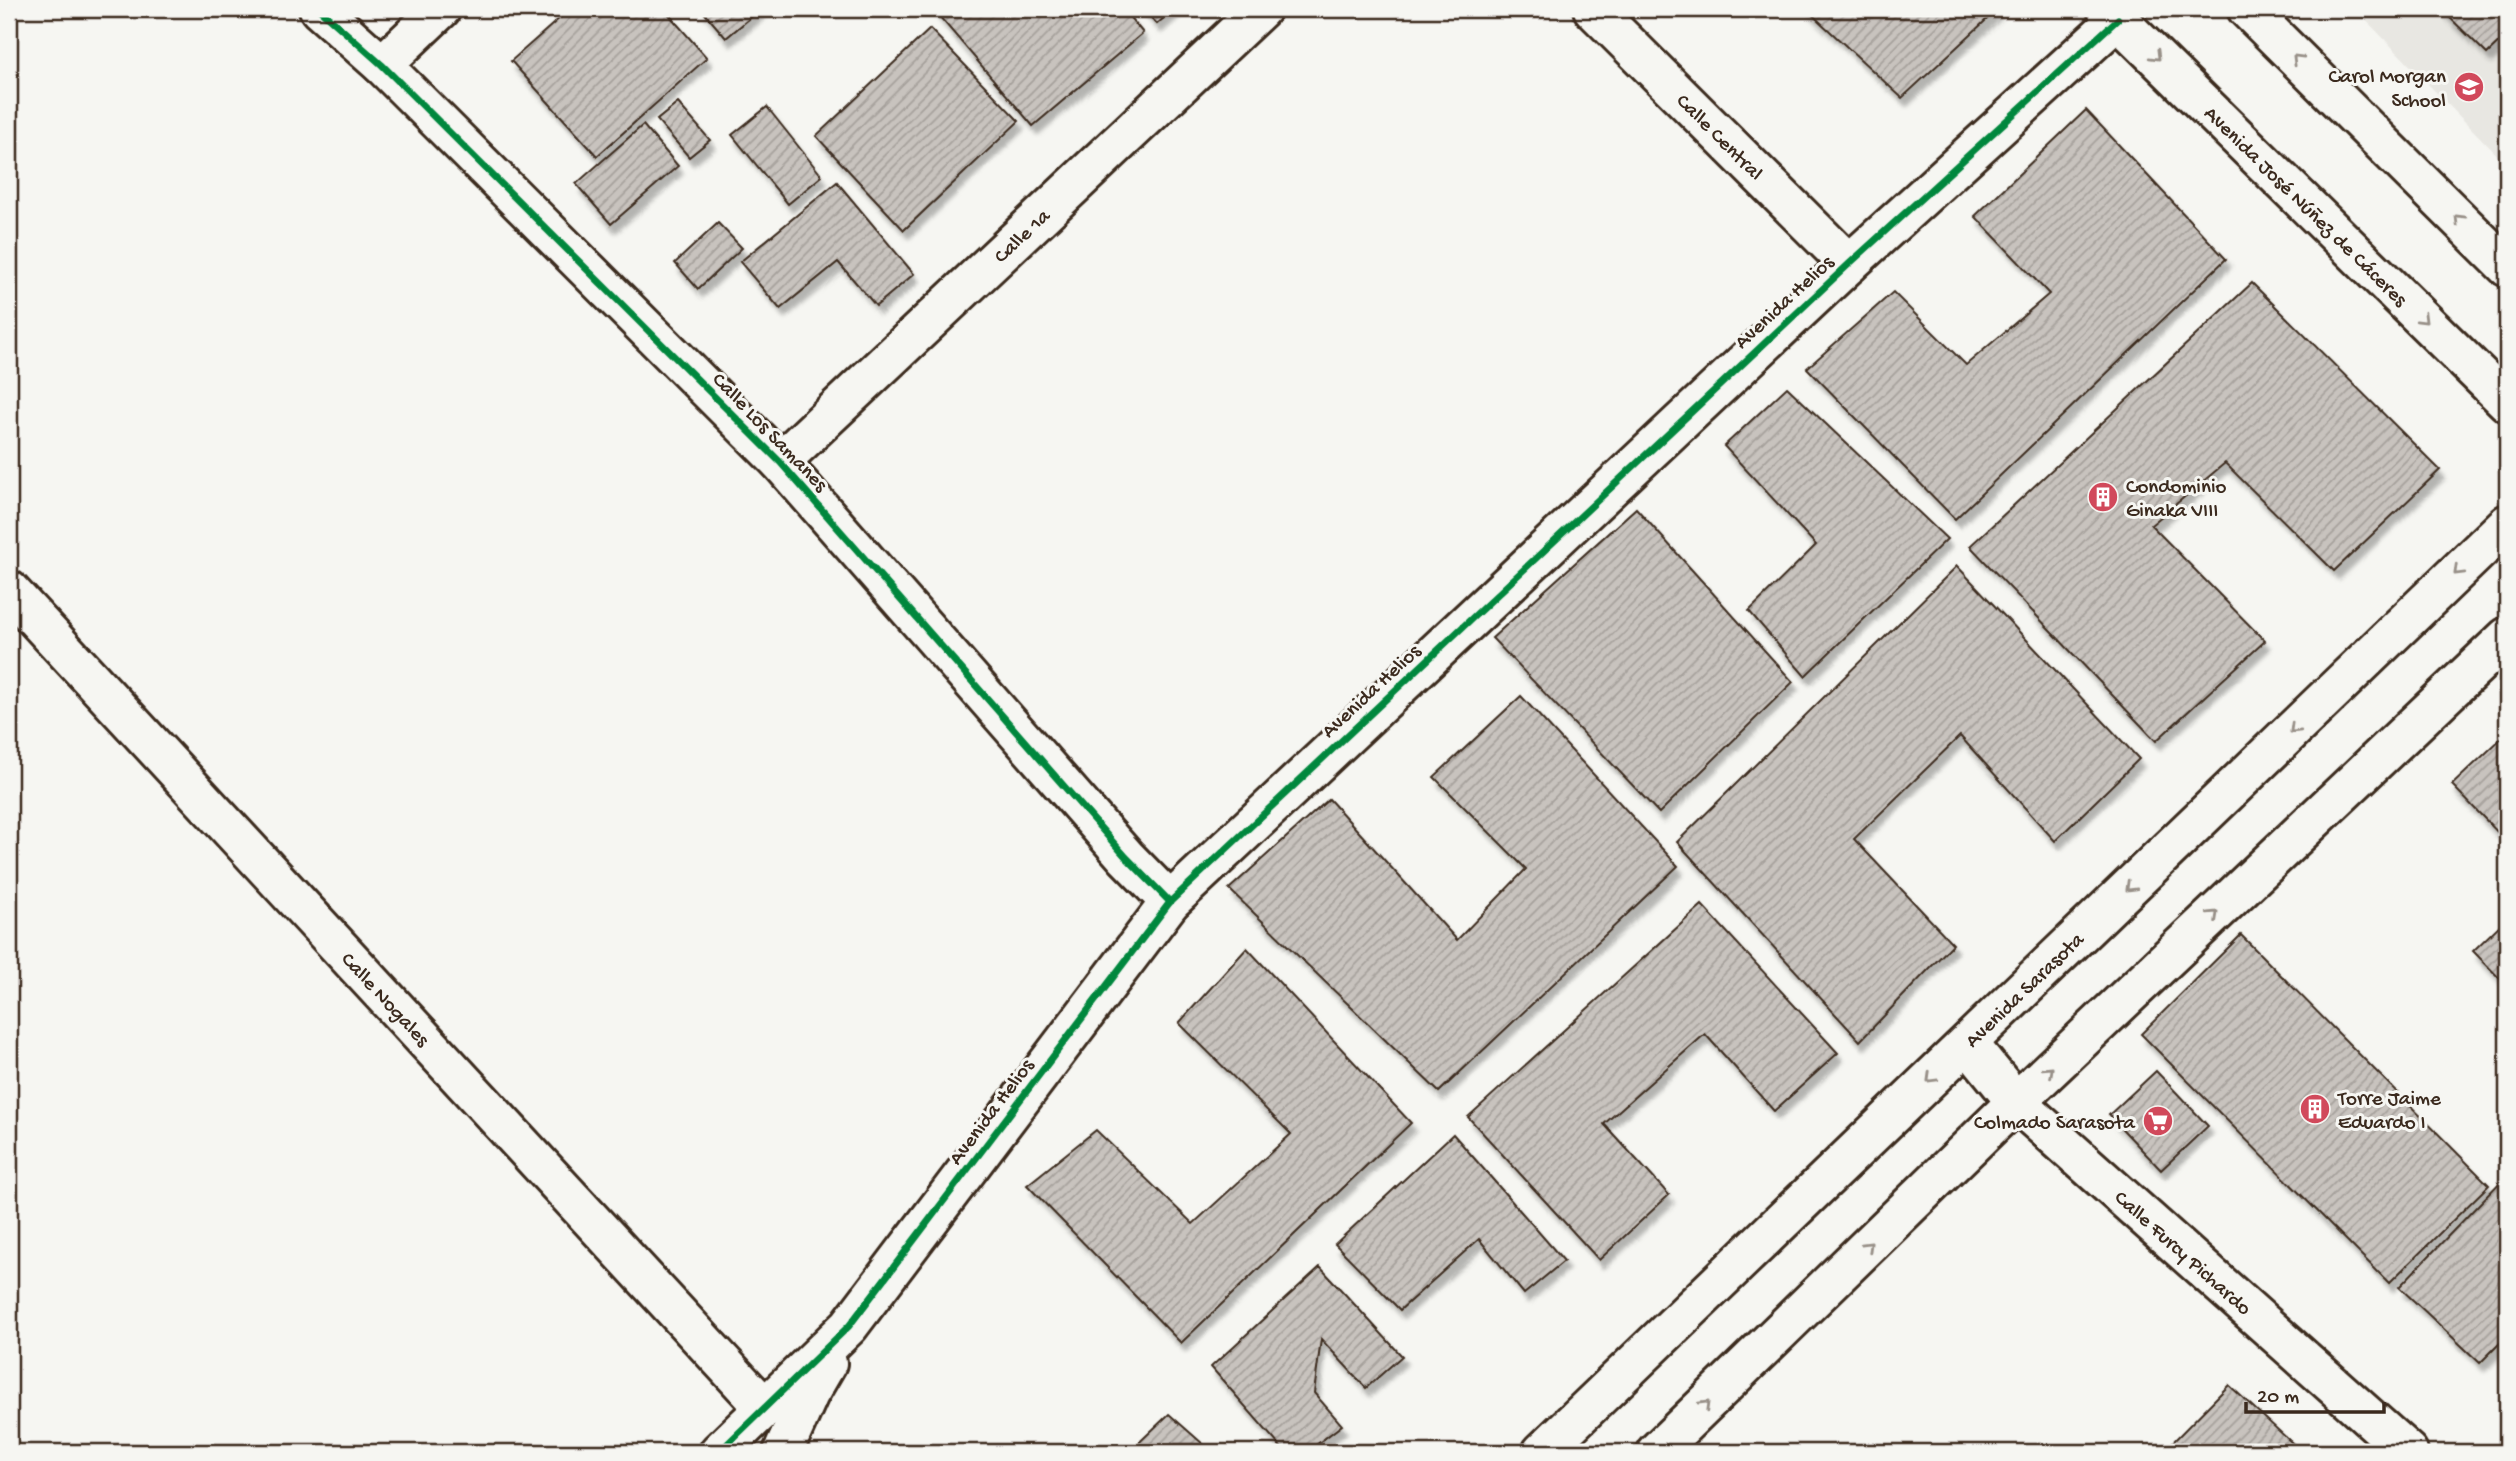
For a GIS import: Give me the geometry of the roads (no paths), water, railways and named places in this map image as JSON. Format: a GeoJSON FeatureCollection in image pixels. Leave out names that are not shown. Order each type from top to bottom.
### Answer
{"type":"FeatureCollection","features":[{"type":"Feature","properties":{"kind":"street","name":"Calle Los Samanes"},"geometry":{"type":"LineString","coordinates":[[319,9],[382,65],[780,462],[1117,846],[1170,902]]}},
{"type":"Feature","properties":{"kind":"street"},"geometry":{"type":"LineString","coordinates":[[382,65],[441,9]]}},
{"type":"Feature","properties":{"kind":"street","name":"Calle 1a"},"geometry":{"type":"LineString","coordinates":[[780,462],[1261,9]]}},
{"type":"Feature","properties":{"kind":"street","name":"Calle Central"},"geometry":{"type":"LineString","coordinates":[[1593,9],[1849,264]]}},
{"type":"Feature","properties":{"kind":"street"},"geometry":{"type":"LineString","coordinates":[[2247,9],[2507,267]]}},
{"type":"Feature","properties":{"kind":"street","name":"Avenida Helios"},"geometry":{"type":"LineString","coordinates":[[719,1452],[849,1326],[1170,902],[2113,14]]}},
{"type":"Feature","properties":{"kind":"street","name":"Avenida José Núñez de Cáceres"},"geometry":{"type":"LineString","coordinates":[[2113,14],[2507,401]]}},
{"type":"Feature","properties":{"kind":"street","name":"Avenida Sarasota"},"geometry":{"type":"LineString","coordinates":[[1542,1452],[2507,524]]}},
{"type":"Feature","properties":{"kind":"street","name":"Calle Nogales"},"geometry":{"type":"LineString","coordinates":[[9,590],[765,1408]]}},
{"type":"Feature","properties":{"kind":"street"},"geometry":{"type":"LineString","coordinates":[[1656,1452],[2016,1102],[2507,637]]}},
{"type":"Feature","properties":{"kind":"street","name":"Calle Furcy Pichardo"},"geometry":{"type":"LineString","coordinates":[[1968,1043],[2016,1102],[2408,1452]]}},
{"type":"Feature","properties":{"kind":"street"},"geometry":{"type":"LineString","coordinates":[[783,1452],[809,1394],[849,1326]]}},
{"type":"Feature","properties":{"kind":"place","name":"Carol Morgan School"},"geometry":{"type":"Point","coordinates":[2469,87]}},
{"type":"Feature","properties":{"kind":"place","name":"Condominio Ginaka VIII"},"geometry":{"type":"Point","coordinates":[2103,497]}},
{"type":"Feature","properties":{"kind":"place","name":"Torre Jaime Eduardo I"},"geometry":{"type":"Point","coordinates":[2315,1109]}},
{"type":"Feature","properties":{"kind":"place","name":"Colmado Sarasota"},"geometry":{"type":"Point","coordinates":[2158,1121]}}]}
